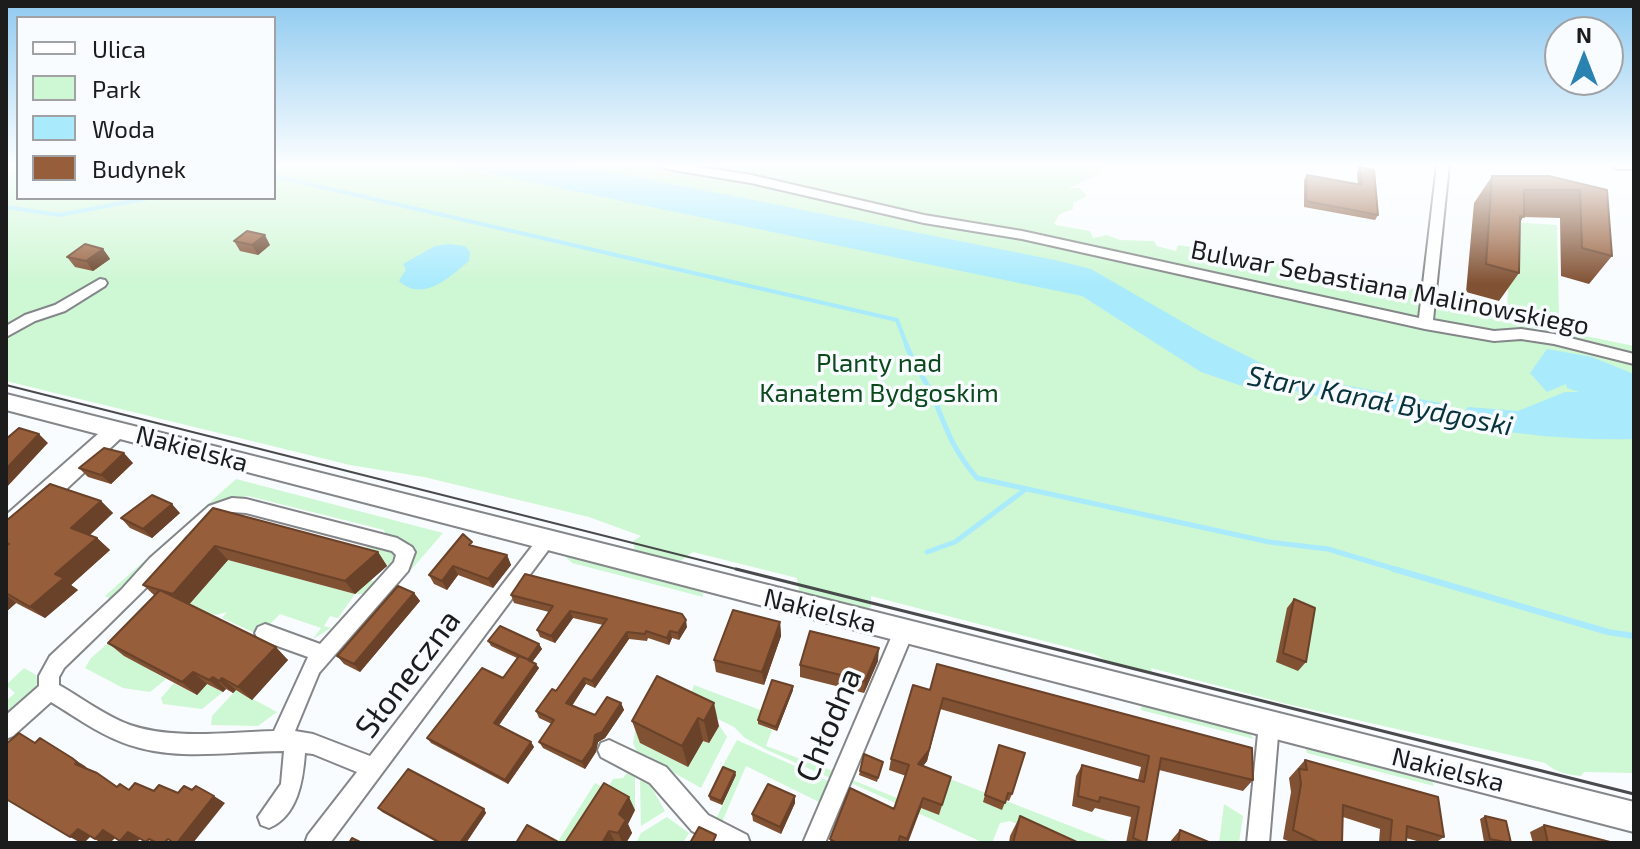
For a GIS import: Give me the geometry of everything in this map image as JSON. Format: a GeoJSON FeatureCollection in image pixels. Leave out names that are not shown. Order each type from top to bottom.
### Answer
{"type":"FeatureCollection","features":[{"type":"Feature","properties":{"kind":"main road","name":"Nakielska"},"geometry":{"type":"LineString","coordinates":[[6,402],[1634,817]]}},
{"type":"Feature","properties":{"kind":"main road"},"geometry":{"type":"LineString","coordinates":[[6,530],[117,429]]}},
{"type":"Feature","properties":{"kind":"street","name":"Bulwar Sebastiana Malinowskiego"},"geometry":{"type":"LineString","coordinates":[[862,205],[924,219],[1022,235],[1425,324],[1494,336],[1521,334],[1554,339],[1634,359]]}},
{"type":"Feature","properties":{"kind":"street"},"geometry":{"type":"LineString","coordinates":[[1425,324],[1438,205]]}},
{"type":"Feature","properties":{"kind":"street"},"geometry":{"type":"LineString","coordinates":[[6,332],[30,318],[60,308],[100,283]]}},
{"type":"Feature","properties":{"kind":"street"},"geometry":{"type":"LineString","coordinates":[[6,729],[49,690],[49,676],[66,653],[128,596],[156,563],[210,515],[226,506],[246,506],[404,549],[405,563],[357,605],[312,667],[288,741],[291,788],[269,817]]}},
{"type":"Feature","properties":{"kind":"street","name":"Słoneczna"},"geometry":{"type":"LineString","coordinates":[[316,843],[546,541]]}},
{"type":"Feature","properties":{"kind":"street"},"geometry":{"type":"LineString","coordinates":[[265,633],[324,654]]}},
{"type":"Feature","properties":{"kind":"street","name":"Chłodna"},"geometry":{"type":"LineString","coordinates":[[814,843],[903,633]]}},
{"type":"Feature","properties":{"kind":"street"},"geometry":{"type":"LineString","coordinates":[[49,690],[124,733],[150,740],[313,744],[374,768]]}},
{"type":"Feature","properties":{"kind":"street"},"geometry":{"type":"LineString","coordinates":[[1258,843],[1269,724]]}},
{"type":"Feature","properties":{"kind":"street"},"geometry":{"type":"LineString","coordinates":[[609,750],[658,775],[700,823],[739,843]]}},
{"type":"Feature","properties":{"kind":"green space","name":"Planty nad Kanałem Bydgoskim"},"geometry":{"type":"Polygon","coordinates":[[[6,205],[1073,205],[1073,209],[1060,214],[1054,223],[1090,231],[1093,238],[1107,235],[1120,240],[1154,241],[1157,246],[1176,251],[1178,245],[1253,256],[1257,262],[1288,262],[1295,267],[1309,269],[1316,276],[1341,274],[1351,282],[1364,286],[1372,287],[1377,280],[1389,282],[1405,292],[1414,288],[1426,295],[1426,303],[1634,346],[1634,773],[1567,774],[1545,763],[1283,703],[1151,668],[1152,672],[1115,665],[1094,654],[871,596],[871,607],[862,610],[803,594],[799,591],[797,578],[693,552],[676,564],[652,558],[653,555],[635,551],[633,541],[641,536],[589,517],[424,477],[350,465],[6,381],[6,205]]]}},
{"type":"Feature","properties":{"kind":"green space"},"geometry":{"type":"Polygon","coordinates":[[[1512,222],[1557,225],[1559,319],[1507,307],[1512,222]]]}},
{"type":"Feature","properties":{"kind":"green space"},"geometry":{"type":"Polygon","coordinates":[[[236,479],[443,533],[396,587],[393,585],[410,546],[387,538],[384,530],[248,496],[224,502],[115,601],[105,596],[236,479]]]}},
{"type":"Feature","properties":{"kind":"green space"},"geometry":{"type":"Polygon","coordinates":[[[368,545],[398,554],[397,564],[370,594],[355,594],[369,580],[378,582],[389,566],[358,558],[368,545]]]}},
{"type":"Feature","properties":{"kind":"green space"},"geometry":{"type":"Polygon","coordinates":[[[564,555],[691,587],[703,593],[703,597],[572,563],[564,555]]]}},
{"type":"Feature","properties":{"kind":"green space"},"geometry":{"type":"Polygon","coordinates":[[[228,560],[355,594],[338,618],[330,616],[324,626],[331,628],[313,639],[321,628],[280,614],[255,633],[222,618],[227,612],[216,615],[187,607],[228,560]]]}},
{"type":"Feature","properties":{"kind":"green space"},"geometry":{"type":"Polygon","coordinates":[[[130,624],[153,672],[166,679],[150,692],[123,688],[85,668],[91,658],[130,624]]]}},
{"type":"Feature","properties":{"kind":"green space"},"geometry":{"type":"Polygon","coordinates":[[[24,668],[36,675],[36,688],[6,720],[6,701],[15,693],[6,685],[24,668]]]}},
{"type":"Feature","properties":{"kind":"green space"},"geometry":{"type":"Polygon","coordinates":[[[174,683],[196,695],[207,684],[223,692],[202,709],[163,704],[161,698],[174,683]]]}},
{"type":"Feature","properties":{"kind":"green space"},"geometry":{"type":"Polygon","coordinates":[[[694,685],[763,711],[767,728],[772,730],[766,746],[833,771],[830,778],[767,750],[745,738],[734,727],[688,704],[694,685]]]}},
{"type":"Feature","properties":{"kind":"green space"},"geometry":{"type":"Polygon","coordinates":[[[236,690],[277,712],[258,726],[211,725],[212,716],[236,690]]]}},
{"type":"Feature","properties":{"kind":"green space"},"geometry":{"type":"Polygon","coordinates":[[[1142,702],[1246,730],[1254,739],[1141,710],[1142,702]]]}},
{"type":"Feature","properties":{"kind":"green space"},"geometry":{"type":"Polygon","coordinates":[[[636,725],[640,743],[688,767],[703,741],[709,743],[719,725],[727,737],[701,788],[637,752],[633,743],[636,725]]]}},
{"type":"Feature","properties":{"kind":"green space"},"geometry":{"type":"Polygon","coordinates":[[[737,740],[828,781],[819,802],[746,766],[722,822],[716,819],[736,776],[721,769],[737,740]]]}},
{"type":"Feature","properties":{"kind":"green space"},"geometry":{"type":"Polygon","coordinates":[[[1305,745],[1429,776],[1434,786],[1307,753],[1305,745]]]}},
{"type":"Feature","properties":{"kind":"green space"},"geometry":{"type":"Polygon","coordinates":[[[627,773],[635,777],[635,810],[584,843],[557,843],[595,783],[607,789],[613,779],[623,778],[627,773]]]}},
{"type":"Feature","properties":{"kind":"green space"},"geometry":{"type":"Polygon","coordinates":[[[850,779],[939,815],[950,779],[1114,843],[1063,843],[1010,821],[1000,823],[992,843],[984,843],[849,782],[850,779]]]}},
{"type":"Feature","properties":{"kind":"green space"},"geometry":{"type":"Polygon","coordinates":[[[640,780],[650,785],[665,811],[641,826],[640,780]]]}},
{"type":"Feature","properties":{"kind":"green space"},"geometry":{"type":"Polygon","coordinates":[[[1224,804],[1243,816],[1239,843],[1219,843],[1224,804]]]}},
{"type":"Feature","properties":{"kind":"green space"},"geometry":{"type":"Polygon","coordinates":[[[667,817],[689,833],[683,843],[636,843],[641,833],[667,817]]]}},
{"type":"Feature","properties":{"kind":"water","name":"Stary Kanał Bydgoski"},"geometry":{"type":"Polygon","coordinates":[[[640,205],[776,205],[1091,269],[1207,336],[1271,368],[1271,372],[1321,384],[1333,383],[1446,404],[1447,409],[1464,412],[1468,407],[1518,411],[1565,392],[1579,392],[1567,388],[1566,384],[1547,392],[1530,373],[1547,349],[1592,357],[1634,374],[1634,439],[1586,439],[1491,430],[1257,383],[1242,386],[1201,372],[1082,296],[640,205]]]}},
{"type":"Feature","properties":{"kind":"water"},"geometry":{"type":"Polygon","coordinates":[[[435,246],[465,246],[470,252],[469,261],[427,289],[408,287],[399,281],[406,269],[403,264],[435,246]]]}},
{"type":"Feature","properties":{"kind":"building"},"geometry":{"type":"Polygon","coordinates":[[[1325,205],[1377,205],[1378,215],[1325,205]]]}},
{"type":"Feature","properties":{"kind":"building"},"geometry":{"type":"Polygon","coordinates":[[[1490,205],[1524,205],[1524,217],[1520,216],[1519,273],[1486,264],[1490,205]]]}},
{"type":"Feature","properties":{"kind":"building"},"geometry":{"type":"Polygon","coordinates":[[[1581,205],[1608,205],[1612,256],[1582,248],[1581,205]]]}},
{"type":"Feature","properties":{"kind":"building"},"geometry":{"type":"Polygon","coordinates":[[[247,231],[265,235],[252,245],[234,241],[247,231]]]}},
{"type":"Feature","properties":{"kind":"building"},"geometry":{"type":"Polygon","coordinates":[[[85,244],[103,249],[86,261],[67,257],[85,244]]]}},
{"type":"Feature","properties":{"kind":"building"},"geometry":{"type":"Polygon","coordinates":[[[19,428],[39,434],[6,469],[6,439],[19,428]]]}},
{"type":"Feature","properties":{"kind":"building"},"geometry":{"type":"Polygon","coordinates":[[[104,448],[124,453],[101,475],[79,468],[104,448]]]}},
{"type":"Feature","properties":{"kind":"building"},"geometry":{"type":"Polygon","coordinates":[[[50,484],[101,501],[71,528],[97,538],[55,574],[64,578],[30,607],[6,593],[6,546],[9,544],[6,542],[6,521],[50,484]]]}},
{"type":"Feature","properties":{"kind":"building"},"geometry":{"type":"Polygon","coordinates":[[[152,495],[172,504],[143,529],[121,518],[152,495]]]}},
{"type":"Feature","properties":{"kind":"building"},"geometry":{"type":"Polygon","coordinates":[[[213,508],[378,552],[345,581],[215,546],[173,594],[143,585],[213,508]]]}},
{"type":"Feature","properties":{"kind":"building"},"geometry":{"type":"Polygon","coordinates":[[[463,534],[472,542],[469,545],[507,555],[488,579],[453,566],[442,581],[429,575],[463,534]]]}},
{"type":"Feature","properties":{"kind":"building"},"geometry":{"type":"Polygon","coordinates":[[[525,574],[682,614],[686,620],[678,633],[670,631],[667,638],[646,631],[645,634],[627,632],[592,681],[584,678],[566,703],[595,715],[607,697],[621,703],[602,732],[595,735],[593,746],[582,762],[539,742],[554,720],[536,711],[552,689],[556,691],[607,619],[570,611],[551,636],[537,630],[553,606],[511,595],[525,574]]]}},
{"type":"Feature","properties":{"kind":"building"},"geometry":{"type":"Polygon","coordinates":[[[398,586],[414,593],[354,664],[337,656],[398,586]]]}},
{"type":"Feature","properties":{"kind":"building"},"geometry":{"type":"Polygon","coordinates":[[[160,590],[276,647],[238,687],[222,678],[219,681],[213,677],[209,680],[193,672],[182,682],[108,643],[160,590]]]}},
{"type":"Feature","properties":{"kind":"building"},"geometry":{"type":"Polygon","coordinates":[[[1294,599],[1315,608],[1306,662],[1283,653],[1294,599]]]}},
{"type":"Feature","properties":{"kind":"building"},"geometry":{"type":"Polygon","coordinates":[[[733,610],[780,622],[762,672],[714,660],[733,610]]]}},
{"type":"Feature","properties":{"kind":"building"},"geometry":{"type":"Polygon","coordinates":[[[500,626],[539,644],[528,660],[536,664],[494,723],[531,742],[505,780],[427,738],[482,668],[503,678],[519,656],[527,659],[488,641],[500,626]]]}},
{"type":"Feature","properties":{"kind":"building"},"geometry":{"type":"Polygon","coordinates":[[[810,631],[879,648],[865,681],[800,665],[810,631]]]}},
{"type":"Feature","properties":{"kind":"building"},"geometry":{"type":"Polygon","coordinates":[[[937,664],[1252,748],[1253,780],[1161,758],[1145,843],[1133,838],[1139,807],[1100,797],[1099,802],[1078,796],[1082,765],[1144,782],[1149,756],[943,698],[929,750],[918,764],[951,777],[942,805],[923,798],[907,839],[900,836],[898,843],[837,843],[830,839],[850,788],[894,809],[909,765],[891,759],[913,685],[930,690],[937,664]]]}},
{"type":"Feature","properties":{"kind":"building"},"geometry":{"type":"Polygon","coordinates":[[[657,676],[714,703],[704,721],[698,718],[682,746],[632,721],[657,676]]]}},
{"type":"Feature","properties":{"kind":"building"},"geometry":{"type":"Polygon","coordinates":[[[772,680],[793,686],[776,727],[758,720],[772,680]]]}},
{"type":"Feature","properties":{"kind":"building"},"geometry":{"type":"Polygon","coordinates":[[[19,733],[35,743],[40,738],[72,758],[77,762],[75,764],[97,773],[117,787],[120,784],[129,790],[135,783],[154,791],[159,785],[178,793],[184,786],[192,790],[196,786],[214,796],[177,843],[168,839],[164,843],[149,839],[146,842],[128,832],[120,841],[103,830],[95,839],[78,829],[70,837],[6,799],[6,744],[19,733]]]}},
{"type":"Feature","properties":{"kind":"building"},"geometry":{"type":"Polygon","coordinates":[[[999,745],[1025,753],[1012,794],[1008,793],[1005,803],[985,795],[999,745]]]}},
{"type":"Feature","properties":{"kind":"building"},"geometry":{"type":"Polygon","coordinates":[[[864,754],[883,762],[878,778],[860,771],[864,754]]]}},
{"type":"Feature","properties":{"kind":"building"},"geometry":{"type":"Polygon","coordinates":[[[1305,760],[1438,797],[1444,837],[1407,826],[1406,843],[1390,843],[1392,820],[1343,805],[1342,843],[1320,843],[1293,830],[1301,784],[1299,769],[1307,770],[1305,760]]]}},
{"type":"Feature","properties":{"kind":"building"},"geometry":{"type":"Polygon","coordinates":[[[723,767],[735,772],[721,801],[709,796],[723,767]]]}},
{"type":"Feature","properties":{"kind":"building"},"geometry":{"type":"Polygon","coordinates":[[[408,769],[484,809],[460,843],[441,843],[378,808],[408,769]]]}},
{"type":"Feature","properties":{"kind":"building"},"geometry":{"type":"Polygon","coordinates":[[[604,783],[629,797],[619,814],[626,820],[618,833],[609,831],[602,843],[565,843],[604,783]]]}},
{"type":"Feature","properties":{"kind":"building"},"geometry":{"type":"Polygon","coordinates":[[[768,784],[795,796],[780,827],[752,814],[768,784]]]}},
{"type":"Feature","properties":{"kind":"building"},"geometry":{"type":"Polygon","coordinates":[[[1020,816],[1079,843],[1013,843],[1020,816]]]}},
{"type":"Feature","properties":{"kind":"building"},"geometry":{"type":"Polygon","coordinates":[[[1485,816],[1506,821],[1511,843],[1490,839],[1485,816]]]}},
{"type":"Feature","properties":{"kind":"building"},"geometry":{"type":"Polygon","coordinates":[[[527,825],[560,843],[516,843],[527,825]]]}},
{"type":"Feature","properties":{"kind":"building"},"geometry":{"type":"Polygon","coordinates":[[[1544,825],[1614,843],[1548,843],[1544,825]]]}},
{"type":"Feature","properties":{"kind":"building"},"geometry":{"type":"Polygon","coordinates":[[[699,827],[716,835],[715,843],[690,843],[699,827]]]}},
{"type":"Feature","properties":{"kind":"building"},"geometry":{"type":"Polygon","coordinates":[[[1180,830],[1211,843],[1178,843],[1180,830]]]}},
{"type":"Feature","properties":{"kind":"waterway"},"geometry":{"type":"LineString","coordinates":[[6,207],[59,215],[114,205]]}},
{"type":"Feature","properties":{"kind":"waterway"},"geometry":{"type":"LineString","coordinates":[[398,205],[897,320],[907,346]]}},
{"type":"Feature","properties":{"kind":"waterway"},"geometry":{"type":"LineString","coordinates":[[906,344],[952,441],[977,478],[1269,542],[1328,549],[1401,571]]}},
{"type":"Feature","properties":{"kind":"waterway"},"geometry":{"type":"LineString","coordinates":[[927,552],[955,542],[1026,489]]}},
{"type":"Feature","properties":{"kind":"waterway"},"geometry":{"type":"LineString","coordinates":[[1394,569],[1608,632],[1634,636]]}},
{"type":"Feature","properties":{"kind":"tram line"},"geometry":{"type":"LineString","coordinates":[[6,385],[744,571]]}},
{"type":"Feature","properties":{"kind":"tram line"},"geometry":{"type":"LineString","coordinates":[[736,569],[1634,794]]}}]}
